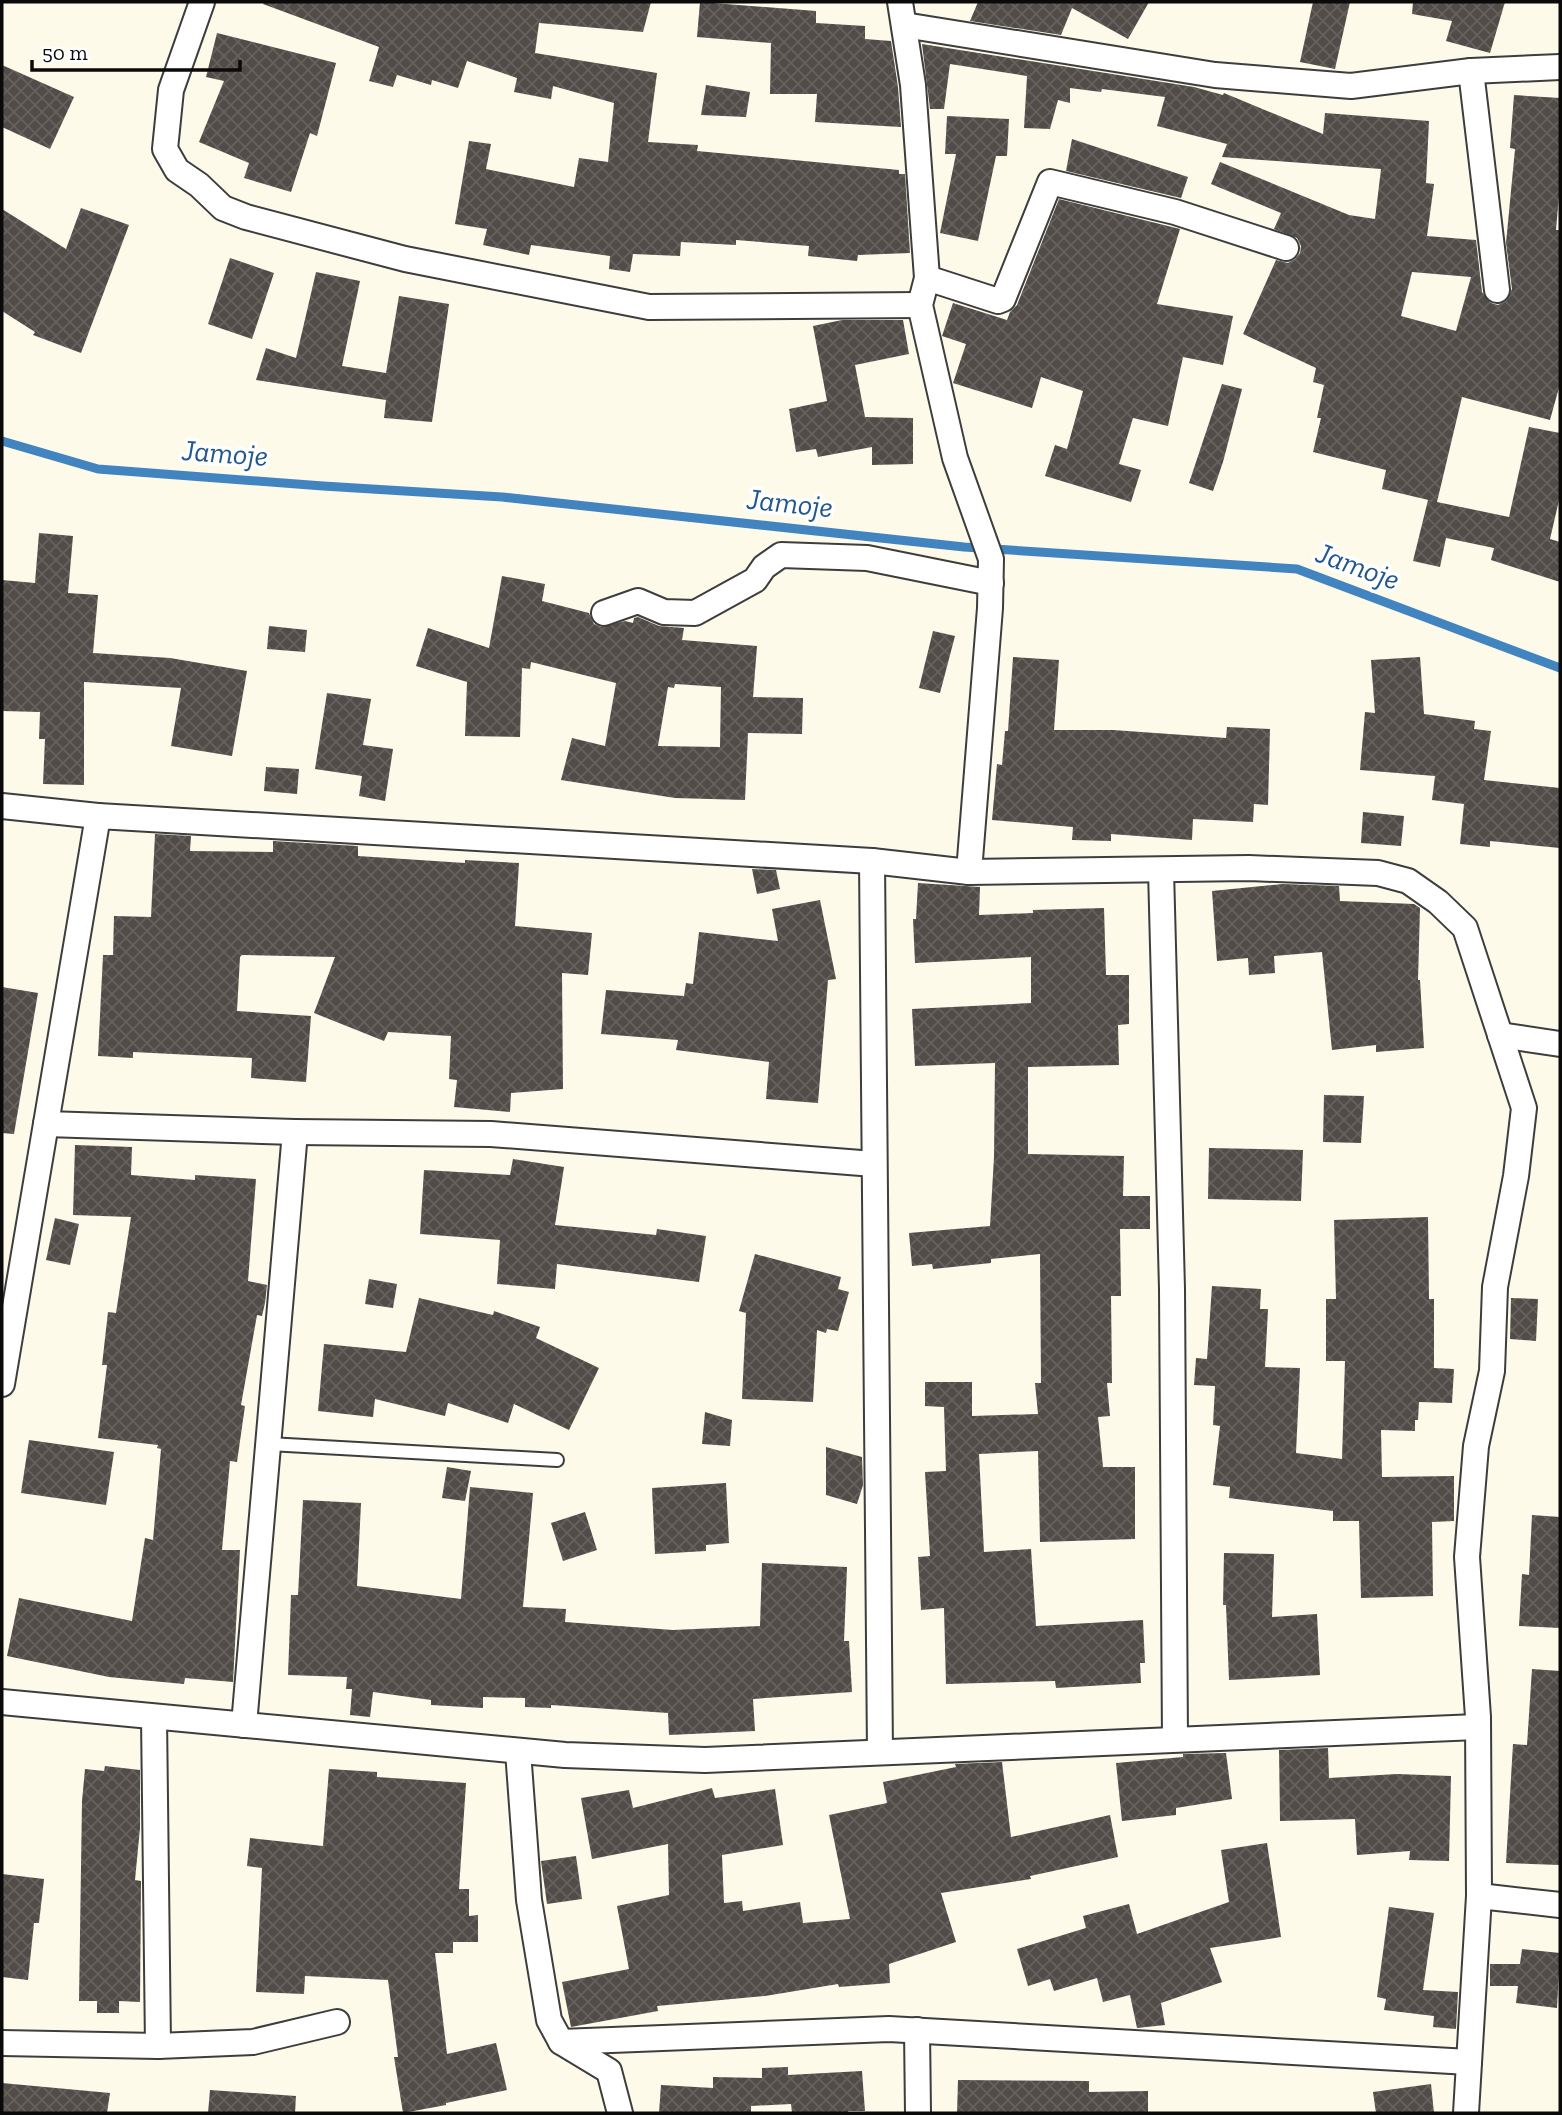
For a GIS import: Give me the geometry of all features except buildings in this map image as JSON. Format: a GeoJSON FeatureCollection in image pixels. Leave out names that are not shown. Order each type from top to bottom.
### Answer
{"type":"FeatureCollection","features":[{"type":"Feature","properties":{"kind":"street"},"geometry":{"type":"LineString","coordinates":[[202,2],[172,90],[165,149],[177,170],[199,185],[223,208],[246,217],[405,259],[649,307],[920,305]]}},
{"type":"Feature","properties":{"kind":"street"},"geometry":{"type":"LineString","coordinates":[[969,872],[991,559],[955,458],[920,305],[927,278],[913,85],[902,14],[1214,75],[1283,81],[1351,86],[1471,71],[1560,67]]}},
{"type":"Feature","properties":{"kind":"street"},"geometry":{"type":"LineString","coordinates":[[1471,71],[1497,290]]}},
{"type":"Feature","properties":{"kind":"street"},"geometry":{"type":"LineString","coordinates":[[927,278],[998,301],[1003,299],[1050,182],[1175,212],[1286,248]]}},
{"type":"Feature","properties":{"kind":"street"},"geometry":{"type":"LineString","coordinates":[[604,613],[638,601],[664,612],[695,613],[755,580],[764,567],[781,555],[867,558],[991,583]]}},
{"type":"Feature","properties":{"kind":"street"},"geometry":{"type":"LineString","coordinates":[[2,806],[98,817],[872,862],[969,872],[1248,868],[1378,873],[1408,881],[1438,902],[1465,928],[1524,1108],[1516,1176],[1494,1287],[1492,1371],[1474,1460],[1467,1557],[1477,1727],[1479,1896],[1466,2113]]}},
{"type":"Feature","properties":{"kind":"street"},"geometry":{"type":"LineString","coordinates":[[2,1384],[98,817]]}},
{"type":"Feature","properties":{"kind":"street"},"geometry":{"type":"LineString","coordinates":[[872,862],[880,1752]]}},
{"type":"Feature","properties":{"kind":"street"},"geometry":{"type":"LineString","coordinates":[[1161,870],[1172,1289],[1175,1739]]}},
{"type":"Feature","properties":{"kind":"street"},"geometry":{"type":"LineString","coordinates":[[1500,1035],[1560,1044]]}},
{"type":"Feature","properties":{"kind":"street"},"geometry":{"type":"LineString","coordinates":[[46,1124],[295,1132],[491,1134],[874,1164]]}},
{"type":"Feature","properties":{"kind":"street"},"geometry":{"type":"LineString","coordinates":[[244,1725],[295,1132]]}},
{"type":"Feature","properties":{"kind":"street"},"geometry":{"type":"LineString","coordinates":[[2,1702],[565,1755],[705,1760],[1477,1727]]}},
{"type":"Feature","properties":{"kind":"street"},"geometry":{"type":"LineString","coordinates":[[153,1717],[158,2046]]}},
{"type":"Feature","properties":{"kind":"street"},"geometry":{"type":"LineString","coordinates":[[518,1751],[529,1900],[549,2020],[561,2042],[609,2071],[620,2113]]}},
{"type":"Feature","properties":{"kind":"street"},"geometry":{"type":"LineString","coordinates":[[1479,1896],[1560,1905]]}},
{"type":"Feature","properties":{"kind":"street"},"geometry":{"type":"LineString","coordinates":[[2,2043],[158,2046],[253,2042],[337,2022]]}},
{"type":"Feature","properties":{"kind":"street"},"geometry":{"type":"LineString","coordinates":[[561,2042],[889,2029],[1469,2062]]}},
{"type":"Feature","properties":{"kind":"street"},"geometry":{"type":"LineString","coordinates":[[917,2031],[918,2113]]}},
{"type":"Feature","properties":{"kind":"lane"},"geometry":{"type":"LineString","coordinates":[[269,1444],[557,1460]]}},
{"type":"Feature","properties":{"kind":"waterway","name":"Jamoje"},"geometry":{"type":"LineString","coordinates":[[2,441],[98,469],[502,497],[964,547],[1297,569],[1560,668]]}}]}
